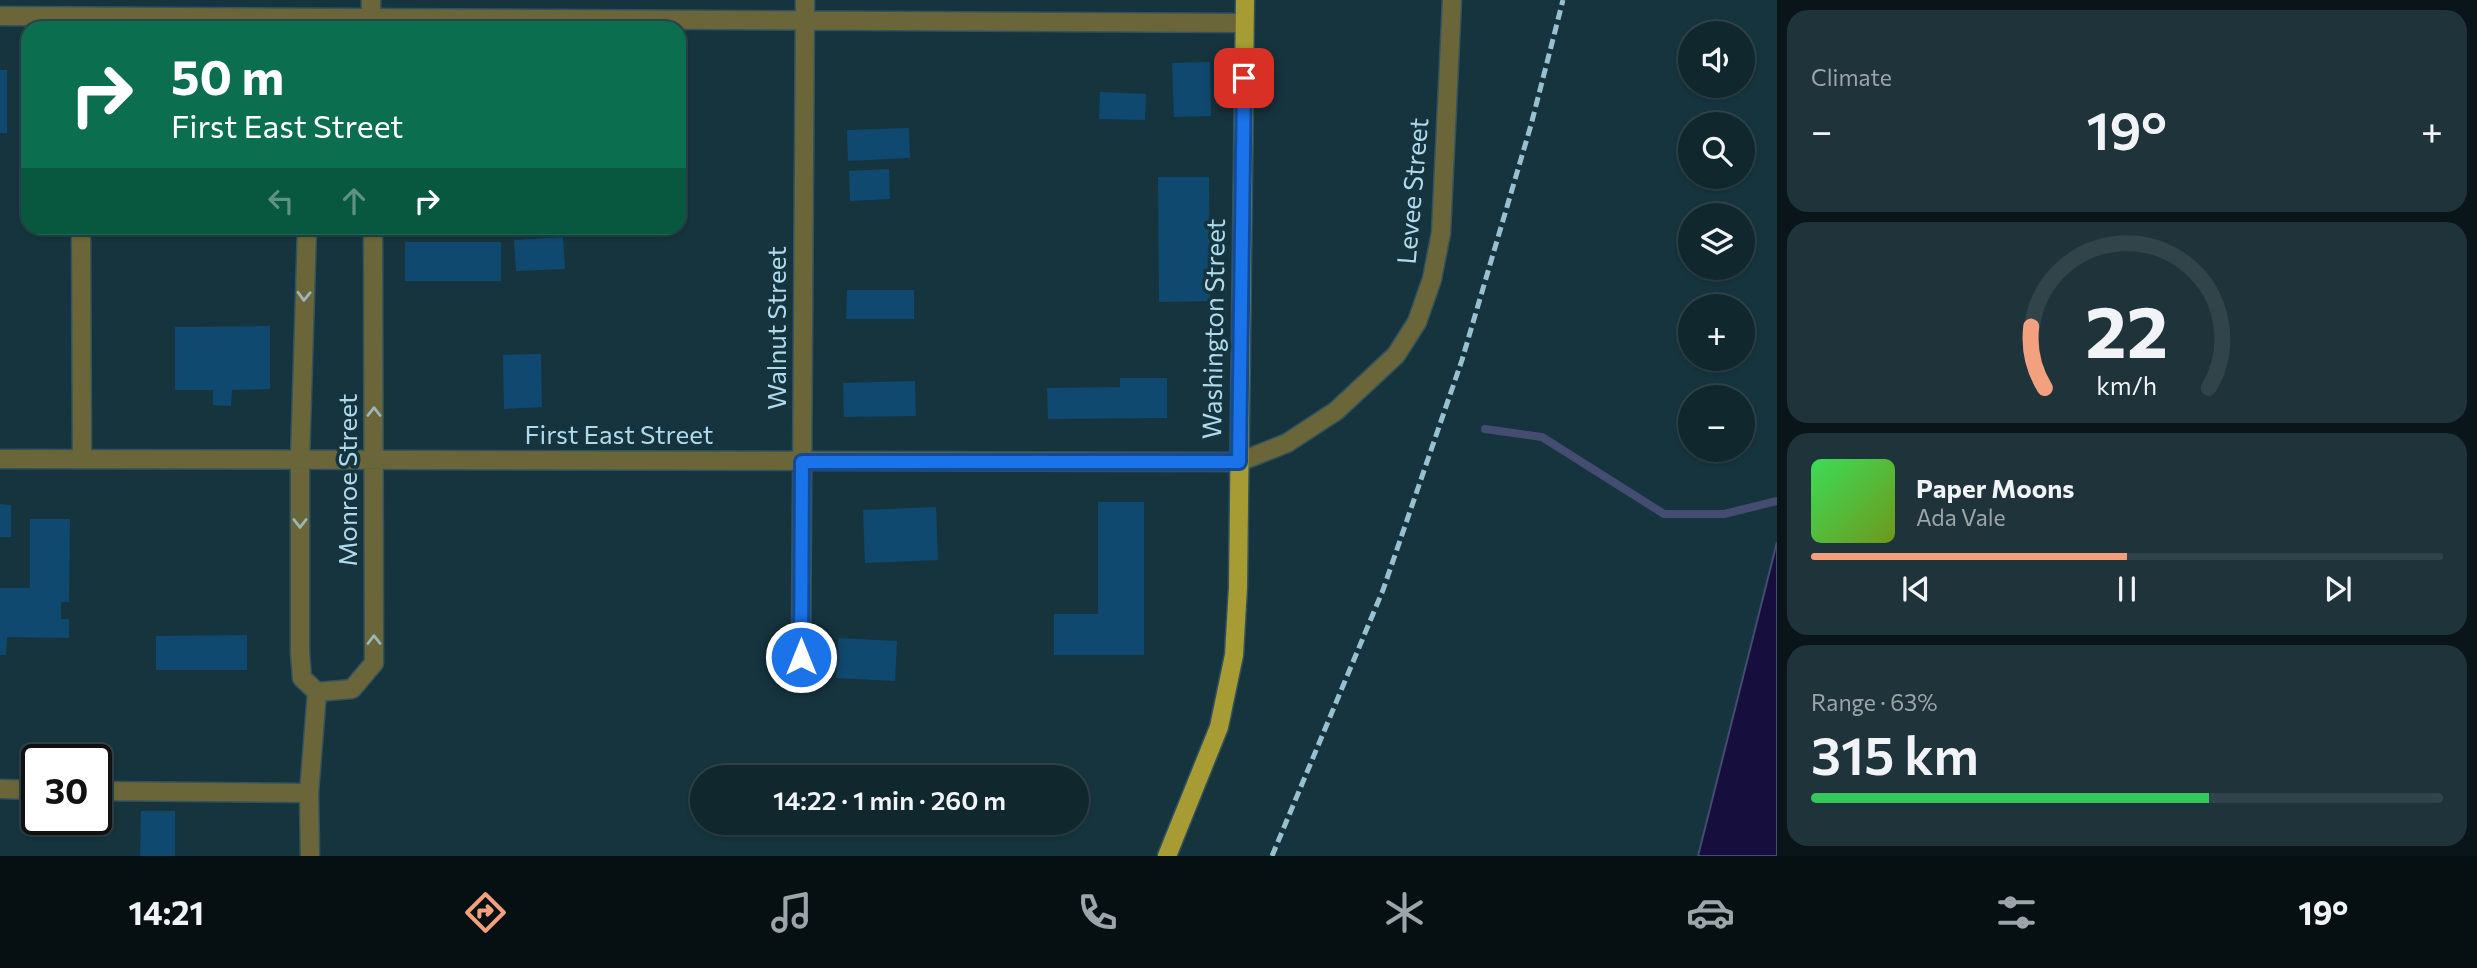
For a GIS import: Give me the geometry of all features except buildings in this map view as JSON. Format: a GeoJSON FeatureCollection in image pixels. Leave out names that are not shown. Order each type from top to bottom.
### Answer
{"type":"FeatureCollection","features":[{"type":"Feature","properties":{"kind":"main road","name":"Washington Street"},"geometry":{"type":"LineString","coordinates":[[1167,856],[1219,727],[1234,654],[1238,587],[1245,0]]}},
{"type":"Feature","properties":{"kind":"street","name":"Walnut Street"},"geometry":{"type":"LineString","coordinates":[[801,657],[805,0]]}},
{"type":"Feature","properties":{"kind":"street","name":"Levee Street"},"geometry":{"type":"LineString","coordinates":[[1239,462],[1287,443],[1336,411],[1396,355],[1417,322],[1432,279],[1441,233],[1452,0]]}},
{"type":"Feature","properties":{"kind":"street"},"geometry":{"type":"LineString","coordinates":[[0,16],[371,15],[1244,23]]}},
{"type":"Feature","properties":{"kind":"street"},"geometry":{"type":"LineString","coordinates":[[81,235],[82,459]]}},
{"type":"Feature","properties":{"kind":"street","name":"Monroe Street"},"geometry":{"type":"LineString","coordinates":[[307,235],[300,460],[302,678],[317,692],[352,689],[374,663],[373,235]]}},
{"type":"Feature","properties":{"kind":"street","name":"First East Street"},"geometry":{"type":"LineString","coordinates":[[0,458],[1239,462]]}},
{"type":"Feature","properties":{"kind":"street"},"geometry":{"type":"LineString","coordinates":[[310,856],[309,793],[317,692]]}},
{"type":"Feature","properties":{"kind":"street"},"geometry":{"type":"LineString","coordinates":[[0,789],[21,790]]}},
{"type":"Feature","properties":{"kind":"street"},"geometry":{"type":"LineString","coordinates":[[112,791],[309,793]]}},
{"type":"Feature","properties":{"kind":"shaded area"},"geometry":{"type":"Polygon","coordinates":[[[1777,542],[1777,856],[1698,856],[1777,542]]]}},
{"type":"Feature","properties":{"kind":"waterway"},"geometry":{"type":"LineString","coordinates":[[1485,429],[1542,437],[1664,514],[1724,514],[1777,501]]}},
{"type":"Feature","properties":{"kind":"railway"},"geometry":{"type":"LineString","coordinates":[[1272,856],[1383,590],[1462,360],[1531,125],[1563,0]]}},
{"type":"Feature","properties":{"kind":"route"},"geometry":{"type":"LineString","coordinates":[[801,657],[802,462],[1239,462],[1244,78]]}}]}
